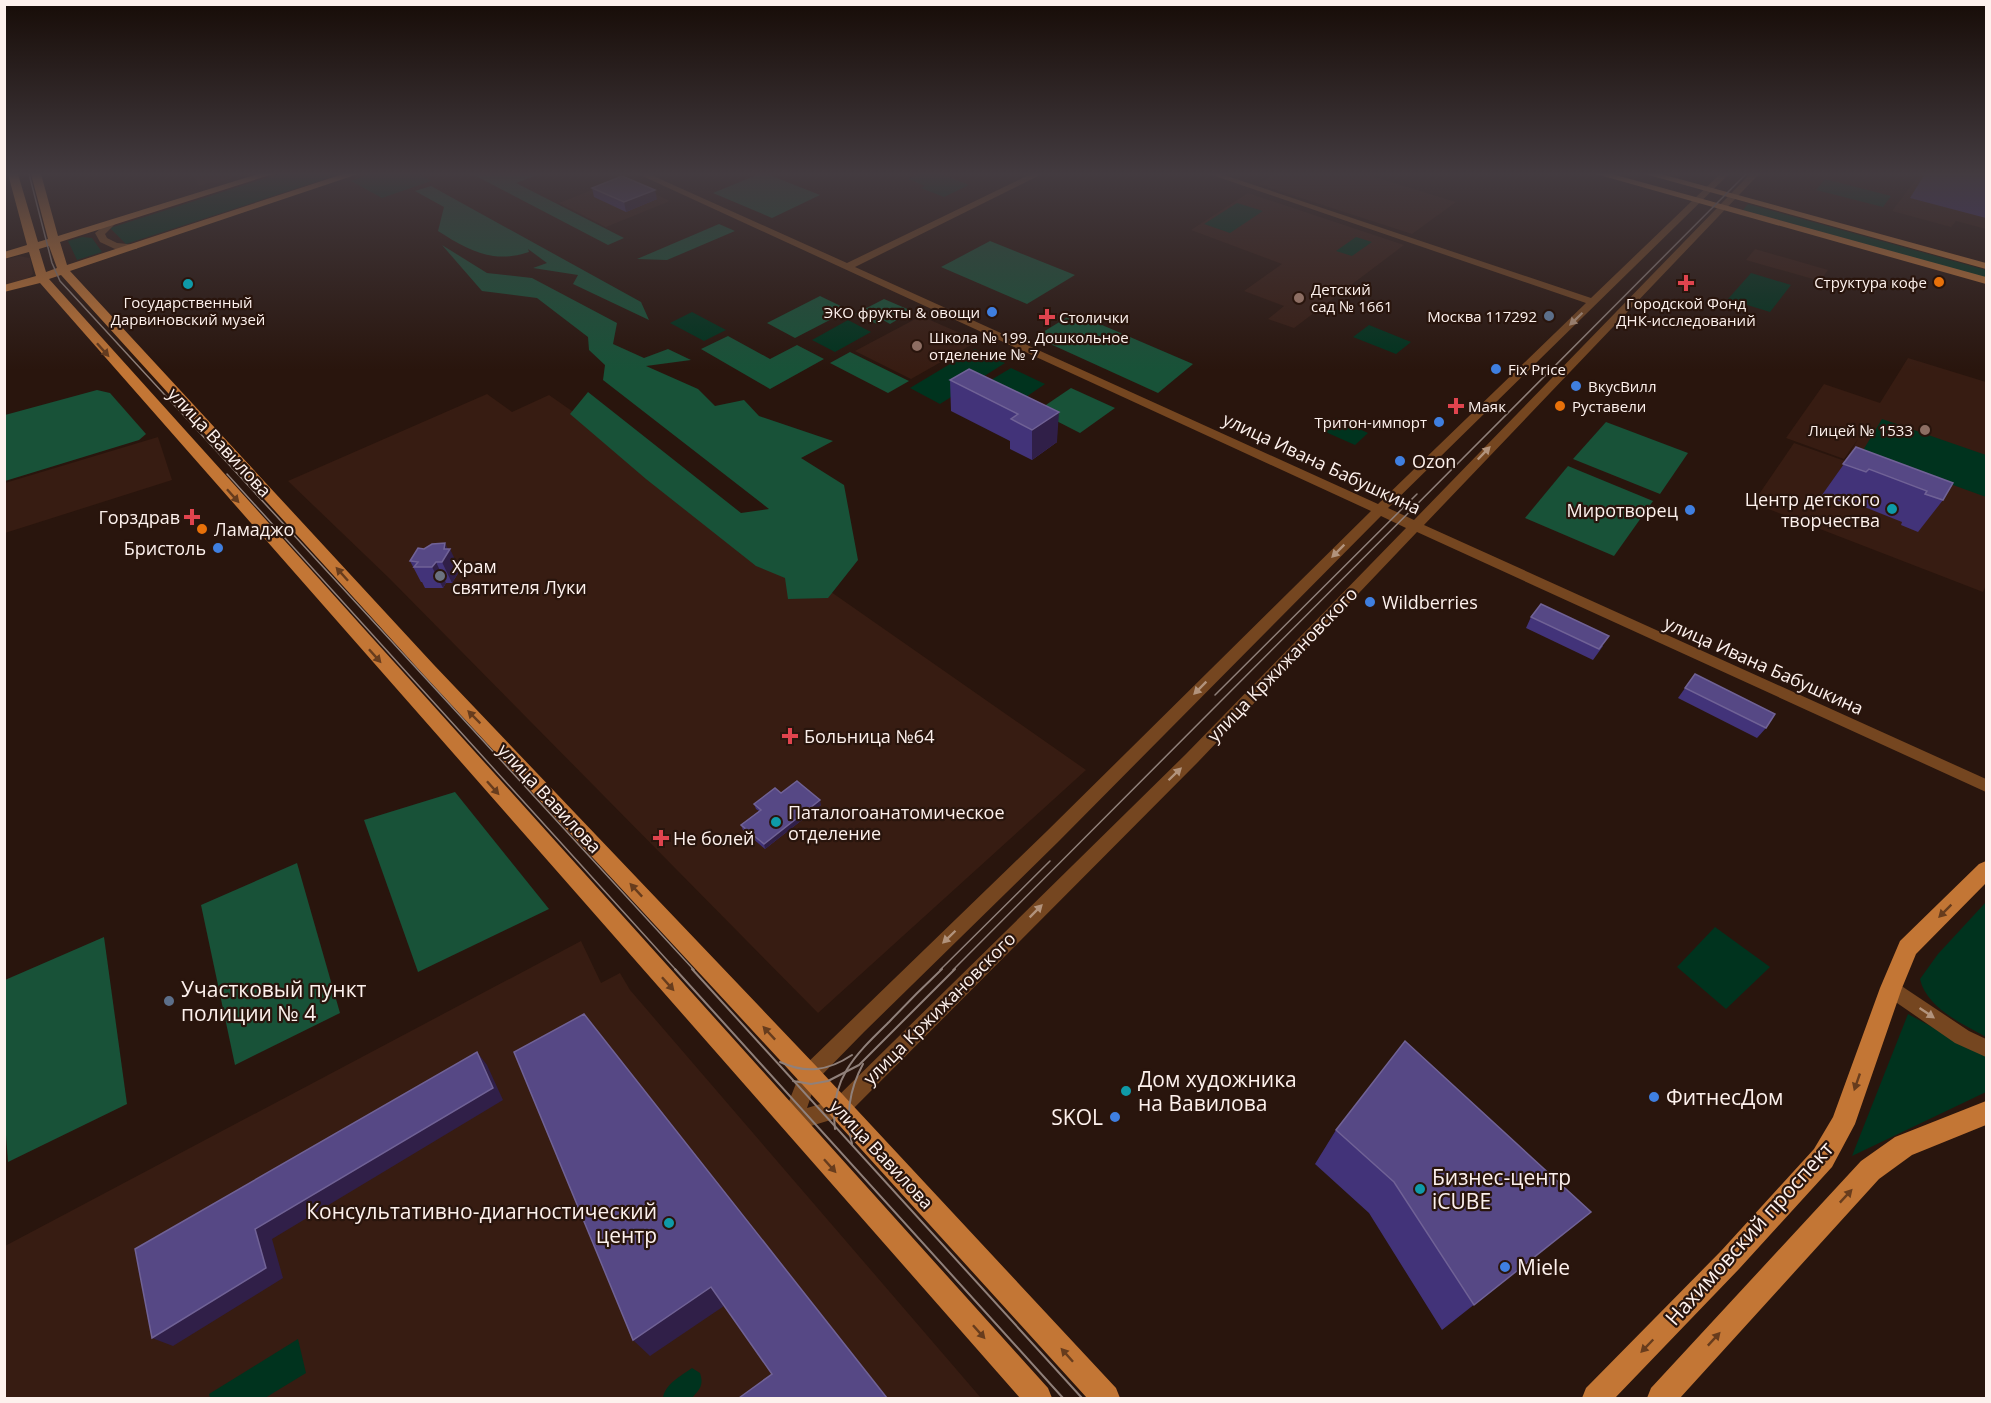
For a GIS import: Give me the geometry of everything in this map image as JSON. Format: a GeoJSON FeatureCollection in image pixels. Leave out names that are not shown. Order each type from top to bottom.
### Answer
{"type":"FeatureCollection","features":[{"type":"Feature","properties":{"kind":"main road","name":"улица Вавилова"},"geometry":{"type":"LineString","coordinates":[[31,239],[42,278],[58,299],[1038,1398]]}},
{"type":"Feature","properties":{"kind":"main road"},"geometry":{"type":"LineString","coordinates":[[4,256],[62,239]]}},
{"type":"Feature","properties":{"kind":"main road"},"geometry":{"type":"LineString","coordinates":[[4,289],[154,239]]}},
{"type":"Feature","properties":{"kind":"main road"},"geometry":{"type":"LineString","coordinates":[[1836,239],[1986,281]]}},
{"type":"Feature","properties":{"kind":"main road"},"geometry":{"type":"LineString","coordinates":[[1890,239],[1986,266]]}},
{"type":"Feature","properties":{"kind":"main road","name":"улица Вавилова"},"geometry":{"type":"LineString","coordinates":[[54,242],[63,270],[100,312],[428,669],[840,1108],[1106,1398]]}},
{"type":"Feature","properties":{"kind":"main road","name":"Нахимовский проспект"},"geometry":{"type":"LineString","coordinates":[[1596,1398],[1730,1260],[1822,1158],[1843,1124],[1891,988],[1908,948],[1986,870]]}},
{"type":"Feature","properties":{"kind":"main road"},"geometry":{"type":"LineString","coordinates":[[1661,1398],[1870,1170],[1904,1146],[1986,1113]]}},
{"type":"Feature","properties":{"kind":"street"},"geometry":{"type":"LineString","coordinates":[[103,239],[115,246],[134,246]]}},
{"type":"Feature","properties":{"kind":"street","name":"улица Ивана Бабушкина"},"geometry":{"type":"LineString","coordinates":[[786,239],[1986,786]]}},
{"type":"Feature","properties":{"kind":"street"},"geometry":{"type":"LineString","coordinates":[[847,267],[904,239]]}},
{"type":"Feature","properties":{"kind":"street"},"geometry":{"type":"LineString","coordinates":[[1407,239],[1593,302]]}},
{"type":"Feature","properties":{"kind":"street"},"geometry":{"type":"LineString","coordinates":[[791,1122],[809,1075],[1380,509],[1658,239]]}},
{"type":"Feature","properties":{"kind":"street","name":"улица Кржижановского"},"geometry":{"type":"LineString","coordinates":[[791,1122],[840,1108],[1192,758],[1692,239]]}},
{"type":"Feature","properties":{"kind":"street"},"geometry":{"type":"LineString","coordinates":[[1891,988],[1962,1037],[1986,1048]]}},
{"type":"Feature","properties":{"kind":"shaded area"},"geometry":{"type":"Polygon","coordinates":[[[1216,239],[1387,239],[1404,245],[1294,328],[1268,319],[1284,306],[1244,291],[1282,264],[1216,239]]]}},
{"type":"Feature","properties":{"kind":"shaded area"},"geometry":{"type":"Polygon","coordinates":[[[1755,249],[1828,270],[1820,281],[1746,260],[1755,249]]]}},
{"type":"Feature","properties":{"kind":"shaded area"},"geometry":{"type":"Polygon","coordinates":[[[19,256],[30,258],[33,274],[5,286],[4,260],[19,256]]]}},
{"type":"Feature","properties":{"kind":"shaded area","name":"Школа № 199. Дошкольное отделение № 7"},"geometry":{"type":"Polygon","coordinates":[[[921,316],[978,341],[911,379],[855,351],[921,316]]]}},
{"type":"Feature","properties":{"kind":"shaded area"},"geometry":{"type":"Polygon","coordinates":[[[1908,358],[1986,382],[1986,585],[1983,592],[1753,503],[1794,443],[1845,461],[1858,439],[1844,459],[1786,438],[1824,384],[1880,403],[1908,358]]]}},
{"type":"Feature","properties":{"kind":"shaded area","name":"Больница №64"},"geometry":{"type":"Polygon","coordinates":[[[487,394],[512,412],[549,395],[1086,770],[818,1013],[389,578],[288,481],[487,394]]]}},
{"type":"Feature","properties":{"kind":"shaded area"},"geometry":{"type":"Polygon","coordinates":[[[158,437],[172,480],[5,533],[5,483],[158,437]]]}},
{"type":"Feature","properties":{"kind":"shaded area"},"geometry":{"type":"Polygon","coordinates":[[[581,941],[601,983],[620,973],[630,990],[981,1398],[5,1398],[5,1246],[581,941]]]}},
{"type":"Feature","properties":{"kind":"green space"},"geometry":{"type":"Polygon","coordinates":[[[93,239],[102,252],[77,260],[68,241],[93,239]]]}},
{"type":"Feature","properties":{"kind":"green space"},"geometry":{"type":"Polygon","coordinates":[[[121,239],[140,239],[126,244],[121,239]]]}},
{"type":"Feature","properties":{"kind":"green space"},"geometry":{"type":"Polygon","coordinates":[[[452,239],[528,239],[641,302],[649,320],[573,284],[578,275],[533,268],[547,263],[528,249],[529,252],[504,257],[471,250],[452,239]]]}},
{"type":"Feature","properties":{"kind":"green space"},"geometry":{"type":"Polygon","coordinates":[[[597,239],[621,239],[608,245],[597,239]]]}},
{"type":"Feature","properties":{"kind":"green space"},"geometry":{"type":"Polygon","coordinates":[[[683,239],[715,239],[667,260],[637,259],[683,239]]]}},
{"type":"Feature","properties":{"kind":"green space"},"geometry":{"type":"Polygon","coordinates":[[[1352,239],[1372,242],[1352,256],[1336,251],[1352,239]]]}},
{"type":"Feature","properties":{"kind":"green space"},"geometry":{"type":"Polygon","coordinates":[[[1848,239],[1876,239],[1986,270],[1986,278],[1848,239]]]}},
{"type":"Feature","properties":{"kind":"green space"},"geometry":{"type":"Polygon","coordinates":[[[990,241],[1075,275],[1027,304],[941,267],[990,241]]]}},
{"type":"Feature","properties":{"kind":"green space"},"geometry":{"type":"Polygon","coordinates":[[[442,245],[487,273],[532,278],[617,323],[613,344],[644,358],[668,349],[691,360],[646,366],[698,389],[715,406],[744,400],[759,416],[833,441],[801,458],[844,485],[858,560],[828,598],[788,599],[785,578],[756,566],[646,479],[570,414],[588,392],[741,513],[769,509],[603,380],[605,365],[589,350],[588,337],[537,298],[482,291],[442,245]]]}},
{"type":"Feature","properties":{"kind":"green space"},"geometry":{"type":"Polygon","coordinates":[[[1751,273],[1791,285],[1770,312],[1728,299],[1751,273]]]}},
{"type":"Feature","properties":{"kind":"green space"},"geometry":{"type":"Polygon","coordinates":[[[820,296],[849,310],[795,338],[767,323],[820,296]]]}},
{"type":"Feature","properties":{"kind":"green space"},"geometry":{"type":"Polygon","coordinates":[[[884,299],[912,311],[890,324],[883,320],[877,324],[855,314],[884,299]]]}},
{"type":"Feature","properties":{"kind":"green space"},"geometry":{"type":"Polygon","coordinates":[[[692,312],[726,330],[704,341],[670,323],[692,312]]]}},
{"type":"Feature","properties":{"kind":"green space"},"geometry":{"type":"Polygon","coordinates":[[[1074,313],[1193,364],[1158,393],[1035,337],[1074,313]]]}},
{"type":"Feature","properties":{"kind":"green space"},"geometry":{"type":"Polygon","coordinates":[[[848,320],[871,332],[835,352],[812,340],[848,320]]]}},
{"type":"Feature","properties":{"kind":"green space"},"geometry":{"type":"Polygon","coordinates":[[[1369,325],[1411,342],[1396,354],[1353,337],[1369,325]]]}},
{"type":"Feature","properties":{"kind":"green space"},"geometry":{"type":"Polygon","coordinates":[[[728,336],[770,359],[797,345],[824,359],[770,389],[701,349],[728,336]]]}},
{"type":"Feature","properties":{"kind":"green space"},"geometry":{"type":"Polygon","coordinates":[[[975,349],[1005,363],[940,404],[910,388],[975,349]]]}},
{"type":"Feature","properties":{"kind":"green space"},"geometry":{"type":"Polygon","coordinates":[[[850,352],[909,381],[888,393],[830,363],[850,352]]]}},
{"type":"Feature","properties":{"kind":"green space"},"geometry":{"type":"Polygon","coordinates":[[[1011,368],[1045,384],[1026,397],[991,380],[1011,368]]]}},
{"type":"Feature","properties":{"kind":"green space"},"geometry":{"type":"Polygon","coordinates":[[[1071,388],[1115,408],[1080,433],[1037,411],[1071,388]]]}},
{"type":"Feature","properties":{"kind":"green space"},"geometry":{"type":"Polygon","coordinates":[[[97,390],[110,393],[146,434],[139,440],[5,481],[5,415],[97,390]]]}},
{"type":"Feature","properties":{"kind":"green space"},"geometry":{"type":"Polygon","coordinates":[[[1335,418],[1368,433],[1355,445],[1321,430],[1335,418]]]}},
{"type":"Feature","properties":{"kind":"green space"},"geometry":{"type":"Polygon","coordinates":[[[1882,419],[1986,455],[1986,497],[1862,452],[1882,419]]]}},
{"type":"Feature","properties":{"kind":"green space"},"geometry":{"type":"Polygon","coordinates":[[[1606,422],[1688,453],[1660,494],[1573,459],[1606,422]]]}},
{"type":"Feature","properties":{"kind":"green space"},"geometry":{"type":"Polygon","coordinates":[[[1568,466],[1653,501],[1614,556],[1525,518],[1568,466]]]}},
{"type":"Feature","properties":{"kind":"green space"},"geometry":{"type":"Polygon","coordinates":[[[455,792],[549,909],[418,972],[364,820],[455,792]]]}},
{"type":"Feature","properties":{"kind":"green space"},"geometry":{"type":"Polygon","coordinates":[[[297,863],[340,1013],[235,1065],[201,905],[297,863]]]}},
{"type":"Feature","properties":{"kind":"green space"},"geometry":{"type":"Polygon","coordinates":[[[1986,902],[1986,1037],[1946,1014],[1929,998],[1920,979],[1938,954],[1986,902]]]}},
{"type":"Feature","properties":{"kind":"green space"},"geometry":{"type":"Polygon","coordinates":[[[1715,927],[1770,967],[1726,1009],[1677,967],[1715,927]]]}},
{"type":"Feature","properties":{"kind":"green space"},"geometry":{"type":"Polygon","coordinates":[[[104,937],[127,1104],[8,1162],[4,1109],[5,980],[104,937]]]}},
{"type":"Feature","properties":{"kind":"green space"},"geometry":{"type":"Polygon","coordinates":[[[1908,1014],[1986,1056],[1986,1092],[1852,1156],[1908,1014]]]}},
{"type":"Feature","properties":{"kind":"green space"},"geometry":{"type":"Polygon","coordinates":[[[298,1339],[306,1373],[265,1398],[210,1398],[209,1394],[298,1339]]]}},
{"type":"Feature","properties":{"kind":"green space"},"geometry":{"type":"Polygon","coordinates":[[[692,1368],[700,1373],[702,1381],[692,1398],[663,1398],[670,1384],[692,1368]]]}},
{"type":"Feature","properties":{"kind":"building"},"geometry":{"type":"Polygon","coordinates":[[[969,369],[1059,412],[1032,430],[1011,419],[1018,414],[950,380],[969,369]]]}},
{"type":"Feature","properties":{"kind":"building"},"geometry":{"type":"Polygon","coordinates":[[[1856,447],[1953,483],[1943,500],[1925,494],[1927,491],[1869,469],[1866,472],[1843,464],[1856,447]]]}},
{"type":"Feature","properties":{"kind":"building"},"geometry":{"type":"Polygon","coordinates":[[[445,543],[444,549],[450,549],[442,562],[436,562],[432,567],[414,567],[418,562],[410,561],[418,548],[424,549],[432,544],[445,543]]]}},
{"type":"Feature","properties":{"kind":"building"},"geometry":{"type":"Polygon","coordinates":[[[1541,604],[1609,636],[1599,649],[1531,617],[1541,604]]]}},
{"type":"Feature","properties":{"kind":"building"},"geometry":{"type":"Polygon","coordinates":[[[1695,674],[1775,714],[1766,728],[1685,688],[1695,674]]]}},
{"type":"Feature","properties":{"kind":"building","name":"Паталогоанатомическое отделение"},"geometry":{"type":"Polygon","coordinates":[[[797,781],[820,800],[764,844],[741,825],[761,810],[754,804],[775,788],[781,793],[797,781]]]}},
{"type":"Feature","properties":{"kind":"building","name":"Консультативно-диагностический центр"},"geometry":{"type":"Polygon","coordinates":[[[584,1014],[887,1398],[739,1398],[772,1374],[711,1287],[633,1340],[514,1052],[584,1014]]]}},
{"type":"Feature","properties":{"kind":"building","name":"Бизнес-центр iCUBE"},"geometry":{"type":"Polygon","coordinates":[[[1405,1041],[1591,1212],[1474,1305],[1394,1182],[1336,1130],[1405,1041]]]}},
{"type":"Feature","properties":{"kind":"building"},"geometry":{"type":"Polygon","coordinates":[[[477,1052],[493,1088],[255,1229],[266,1268],[152,1338],[135,1249],[477,1052]]]}},
{"type":"Feature","properties":{"kind":"tram line"},"geometry":{"type":"LineString","coordinates":[[46,239],[60,281],[694,970]]}},
{"type":"Feature","properties":{"kind":"tram line"},"geometry":{"type":"LineString","coordinates":[[953,970],[1681,239]]}},
{"type":"Feature","properties":{"kind":"tram line"},"geometry":{"type":"LineString","coordinates":[[227,474],[676,970]]}},
{"type":"Feature","properties":{"kind":"tram line"},"geometry":{"type":"LineString","coordinates":[[1215,695],[1417,494]]}},
{"type":"Feature","properties":{"kind":"tram line"},"geometry":{"type":"LineString","coordinates":[[940,970],[1050,861]]}},
{"type":"Feature","properties":{"kind":"tram line"},"geometry":{"type":"LineString","coordinates":[[675,969],[1063,1398]]}},
{"type":"Feature","properties":{"kind":"tram line"},"geometry":{"type":"LineString","coordinates":[[692,969],[794,1081]]}},
{"type":"Feature","properties":{"kind":"tram line"},"geometry":{"type":"LineString","coordinates":[[846,1072],[866,1045],[942,969]]}},
{"type":"Feature","properties":{"kind":"tram line"},"geometry":{"type":"LineString","coordinates":[[846,1072],[859,1065],[955,969]]}},
{"type":"Feature","properties":{"kind":"tram line"},"geometry":{"type":"LineString","coordinates":[[780,1062],[799,1068],[817,1069],[834,1065],[852,1055]]}},
{"type":"Feature","properties":{"kind":"tram line"},"geometry":{"type":"LineString","coordinates":[[852,1144],[849,1123],[850,1103],[854,1083],[863,1064]]}},
{"type":"Feature","properties":{"kind":"tram line"},"geometry":{"type":"LineString","coordinates":[[794,1081],[811,1084],[828,1081],[846,1072]]}},
{"type":"Feature","properties":{"kind":"tram line"},"geometry":{"type":"LineString","coordinates":[[835,1126],[836,1096],[846,1072]]}},
{"type":"Feature","properties":{"kind":"tram line"},"geometry":{"type":"LineString","coordinates":[[794,1081],[835,1126]]}},
{"type":"Feature","properties":{"kind":"tram line"},"geometry":{"type":"LineString","coordinates":[[835,1126],[1082,1398]]}},
{"type":"Feature","properties":{"kind":"place","name":"Структура кофе"},"geometry":{"type":"Point","coordinates":[1939,282]}},
{"type":"Feature","properties":{"kind":"place","name":"Городской Фонд ДНК-исследований"},"geometry":{"type":"Point","coordinates":[1686,283]}},
{"type":"Feature","properties":{"kind":"place","name":"Государственный Дарвиновский музей"},"geometry":{"type":"Point","coordinates":[188,284]}},
{"type":"Feature","properties":{"kind":"place","name":"Детский сад № 1661"},"geometry":{"type":"Point","coordinates":[1299,298]}},
{"type":"Feature","properties":{"kind":"place","name":"ЭКО фрукты & овощи"},"geometry":{"type":"Point","coordinates":[992,312]}},
{"type":"Feature","properties":{"kind":"place","name":"Москва 117292"},"geometry":{"type":"Point","coordinates":[1549,316]}},
{"type":"Feature","properties":{"kind":"place","name":"Столички"},"geometry":{"type":"Point","coordinates":[1047,317]}},
{"type":"Feature","properties":{"kind":"place","name":"Школа № 199. Дошкольное отделение № 7"},"geometry":{"type":"Point","coordinates":[917,346]}},
{"type":"Feature","properties":{"kind":"place","name":"Fix Price"},"geometry":{"type":"Point","coordinates":[1496,369]}},
{"type":"Feature","properties":{"kind":"place","name":"ВкусВилл"},"geometry":{"type":"Point","coordinates":[1576,386]}},
{"type":"Feature","properties":{"kind":"place","name":"Маяк"},"geometry":{"type":"Point","coordinates":[1456,406]}},
{"type":"Feature","properties":{"kind":"place","name":"Руставели"},"geometry":{"type":"Point","coordinates":[1560,406]}},
{"type":"Feature","properties":{"kind":"place","name":"Тритон-импорт"},"geometry":{"type":"Point","coordinates":[1439,422]}},
{"type":"Feature","properties":{"kind":"place","name":"Лицей № 1533"},"geometry":{"type":"Point","coordinates":[1925,430]}},
{"type":"Feature","properties":{"kind":"place","name":"Ozon"},"geometry":{"type":"Point","coordinates":[1400,461]}},
{"type":"Feature","properties":{"kind":"place","name":"Центр детского творчества"},"geometry":{"type":"Point","coordinates":[1892,509]}},
{"type":"Feature","properties":{"kind":"place","name":"Миротворец"},"geometry":{"type":"Point","coordinates":[1690,510]}},
{"type":"Feature","properties":{"kind":"place","name":"Горздрав"},"geometry":{"type":"Point","coordinates":[192,517]}},
{"type":"Feature","properties":{"kind":"place","name":"Ламаджо"},"geometry":{"type":"Point","coordinates":[202,529]}},
{"type":"Feature","properties":{"kind":"place","name":"Бристоль"},"geometry":{"type":"Point","coordinates":[218,548]}},
{"type":"Feature","properties":{"kind":"place","name":"Храм святителя Луки"},"geometry":{"type":"Point","coordinates":[440,576]}},
{"type":"Feature","properties":{"kind":"place","name":"Wildberries"},"geometry":{"type":"Point","coordinates":[1370,602]}},
{"type":"Feature","properties":{"kind":"place","name":"Больница №64"},"geometry":{"type":"Point","coordinates":[790,736]}},
{"type":"Feature","properties":{"kind":"place","name":"Паталогоанатомическое отделение"},"geometry":{"type":"Point","coordinates":[776,822]}},
{"type":"Feature","properties":{"kind":"place","name":"Не болей"},"geometry":{"type":"Point","coordinates":[661,838]}},
{"type":"Feature","properties":{"kind":"place","name":"Участковый пункт полиции № 4"},"geometry":{"type":"Point","coordinates":[169,1001]}},
{"type":"Feature","properties":{"kind":"place","name":"Дом художника на Вавилова"},"geometry":{"type":"Point","coordinates":[1126,1091]}},
{"type":"Feature","properties":{"kind":"place","name":"ФитнесДом"},"geometry":{"type":"Point","coordinates":[1654,1097]}},
{"type":"Feature","properties":{"kind":"place","name":"SKOL"},"geometry":{"type":"Point","coordinates":[1115,1117]}},
{"type":"Feature","properties":{"kind":"place","name":"Бизнес-центр iCUBE"},"geometry":{"type":"Point","coordinates":[1420,1189]}},
{"type":"Feature","properties":{"kind":"place","name":"Консультативно-диагностический центр"},"geometry":{"type":"Point","coordinates":[669,1223]}},
{"type":"Feature","properties":{"kind":"place","name":"Miele"},"geometry":{"type":"Point","coordinates":[1505,1267]}}]}
